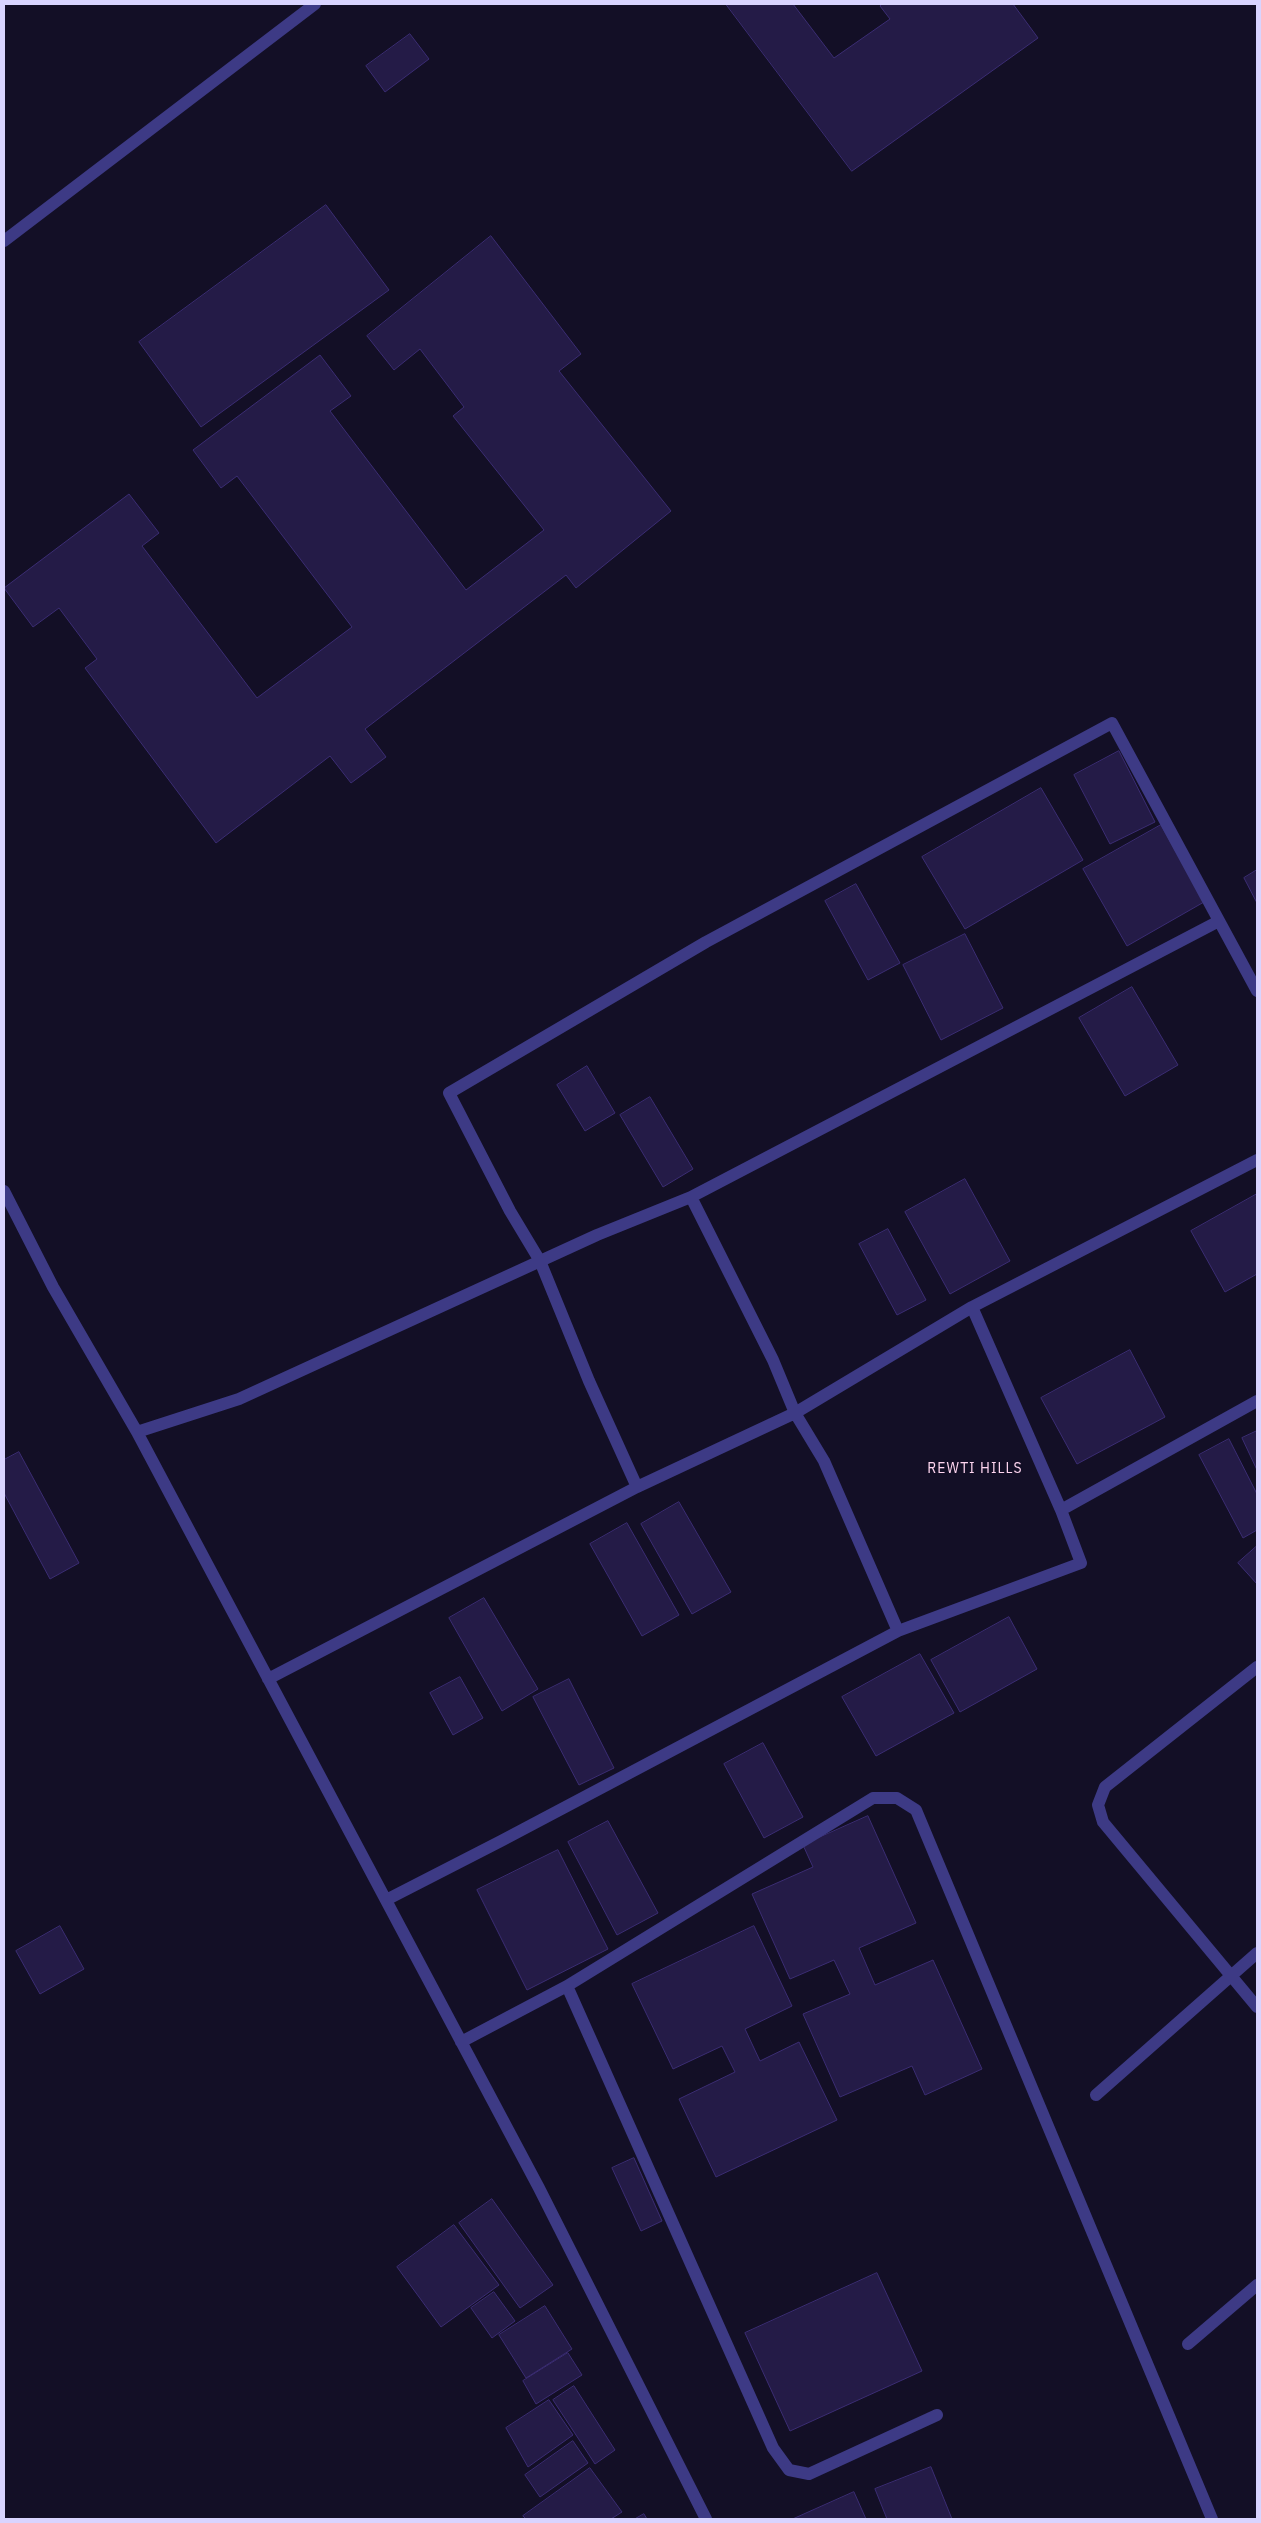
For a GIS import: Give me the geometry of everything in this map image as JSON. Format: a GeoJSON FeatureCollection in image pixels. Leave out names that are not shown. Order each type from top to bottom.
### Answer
{"type":"FeatureCollection","features":[{"type":"Feature","properties":{"kind":"street"},"geometry":{"type":"LineString","coordinates":[[4,240],[315,4]]}},
{"type":"Feature","properties":{"kind":"street"},"geometry":{"type":"LineString","coordinates":[[637,1487],[588,1381],[540,1261],[510,1211],[449,1092],[706,942],[1112,723],[1257,991]]}},
{"type":"Feature","properties":{"kind":"street"},"geometry":{"type":"LineString","coordinates":[[137,1432],[239,1398],[540,1261],[691,1197],[1219,921]]}},
{"type":"Feature","properties":{"kind":"street"},"geometry":{"type":"LineString","coordinates":[[268,1679],[637,1487],[795,1413],[972,1307],[1257,1160]]}},
{"type":"Feature","properties":{"kind":"street"},"geometry":{"type":"LineString","coordinates":[[4,1191],[53,1287],[137,1432],[539,2188],[706,2519]]}},
{"type":"Feature","properties":{"kind":"street"},"geometry":{"type":"LineString","coordinates":[[691,1197],[773,1360],[795,1413],[824,1461],[898,1631]]}},
{"type":"Feature","properties":{"kind":"street"},"geometry":{"type":"LineString","coordinates":[[386,1900],[510,1837],[898,1631],[1081,1563],[1061,1510],[972,1307]]}},
{"type":"Feature","properties":{"kind":"street"},"geometry":{"type":"LineString","coordinates":[[1061,1510],[1257,1401]]}},
{"type":"Feature","properties":{"kind":"street"},"geometry":{"type":"LineString","coordinates":[[1257,1667],[1105,1787],[1098,1805],[1103,1822],[1257,2008]]}},
{"type":"Feature","properties":{"kind":"street"},"geometry":{"type":"LineString","coordinates":[[461,2042],[567,1986],[873,1798],[897,1798],[916,1810],[1212,2519]]}},
{"type":"Feature","properties":{"kind":"street"},"geometry":{"type":"LineString","coordinates":[[1096,2094],[1257,1953]]}},
{"type":"Feature","properties":{"kind":"street"},"geometry":{"type":"LineString","coordinates":[[567,1986],[773,2448],[790,2470],[809,2474],[937,2415]]}},
{"type":"Feature","properties":{"kind":"street"},"geometry":{"type":"LineString","coordinates":[[1188,2344],[1257,2285]]}},
{"type":"Feature","properties":{"kind":"building"},"geometry":{"type":"Polygon","coordinates":[[[726,4],[793,4],[834,58],[890,19],[880,6],[882,4],[1013,4],[1038,38],[852,171],[726,4]]]}},
{"type":"Feature","properties":{"kind":"building"},"geometry":{"type":"Polygon","coordinates":[[[410,34],[429,59],[385,92],[366,66],[410,34]]]}},
{"type":"Feature","properties":{"kind":"building"},"geometry":{"type":"Polygon","coordinates":[[[326,205],[389,290],[201,427],[139,342],[326,205]]]}},
{"type":"Feature","properties":{"kind":"building"},"geometry":{"type":"Polygon","coordinates":[[[491,236],[581,354],[559,371],[671,511],[576,588],[566,575],[365,729],[386,757],[351,783],[330,756],[216,843],[85,668],[97,659],[59,608],[33,627],[4,588],[129,494],[159,533],[142,546],[257,698],[352,627],[237,476],[221,488],[193,450],[320,355],[351,396],[330,411],[466,590],[544,530],[453,416],[464,407],[420,349],[394,370],[367,336],[491,236]]]}},
{"type":"Feature","properties":{"kind":"building"},"geometry":{"type":"Polygon","coordinates":[[[1119,751],[1155,822],[1110,844],[1074,775],[1119,751]]]}},
{"type":"Feature","properties":{"kind":"building"},"geometry":{"type":"Polygon","coordinates":[[[1041,788],[1083,860],[965,929],[922,857],[1041,788]]]}},
{"type":"Feature","properties":{"kind":"building"},"geometry":{"type":"Polygon","coordinates":[[[1161,825],[1204,902],[1127,946],[1083,869],[1161,825]]]}},
{"type":"Feature","properties":{"kind":"building"},"geometry":{"type":"Polygon","coordinates":[[[1257,870],[1257,903],[1244,878],[1257,870]]]}},
{"type":"Feature","properties":{"kind":"building"},"geometry":{"type":"Polygon","coordinates":[[[856,884],[900,963],[868,980],[825,901],[856,884]]]}},
{"type":"Feature","properties":{"kind":"building"},"geometry":{"type":"Polygon","coordinates":[[[965,934],[1003,1008],[941,1040],[903,965],[965,934]]]}},
{"type":"Feature","properties":{"kind":"building"},"geometry":{"type":"Polygon","coordinates":[[[1132,987],[1178,1065],[1125,1096],[1079,1018],[1132,987]]]}},
{"type":"Feature","properties":{"kind":"building"},"geometry":{"type":"Polygon","coordinates":[[[587,1066],[615,1113],[585,1131],[557,1085],[587,1066]]]}},
{"type":"Feature","properties":{"kind":"building"},"geometry":{"type":"Polygon","coordinates":[[[650,1097],[693,1169],[663,1187],[620,1115],[650,1097]]]}},
{"type":"Feature","properties":{"kind":"building"},"geometry":{"type":"Polygon","coordinates":[[[965,1179],[1010,1261],[950,1294],[905,1212],[965,1179]]]}},
{"type":"Feature","properties":{"kind":"building"},"geometry":{"type":"Polygon","coordinates":[[[1257,1194],[1257,1274],[1225,1292],[1191,1231],[1257,1194]]]}},
{"type":"Feature","properties":{"kind":"building"},"geometry":{"type":"Polygon","coordinates":[[[888,1229],[926,1300],[897,1315],[859,1244],[888,1229]]]}},
{"type":"Feature","properties":{"kind":"building"},"geometry":{"type":"Polygon","coordinates":[[[1130,1350],[1165,1417],[1077,1464],[1041,1398],[1130,1350]]]}},
{"type":"Feature","properties":{"kind":"building"},"geometry":{"type":"Polygon","coordinates":[[[1257,1431],[1257,1470],[1242,1438],[1257,1431]]]}},
{"type":"Feature","properties":{"kind":"building"},"geometry":{"type":"Polygon","coordinates":[[[1229,1439],[1257,1494],[1257,1530],[1243,1538],[1199,1455],[1229,1439]]]}},
{"type":"Feature","properties":{"kind":"building"},"geometry":{"type":"Polygon","coordinates":[[[19,1452],[79,1563],[50,1579],[4,1493],[4,1460],[19,1452]]]}},
{"type":"Feature","properties":{"kind":"building"},"geometry":{"type":"Polygon","coordinates":[[[679,1502],[731,1592],[692,1614],[641,1524],[679,1502]]]}},
{"type":"Feature","properties":{"kind":"building"},"geometry":{"type":"Polygon","coordinates":[[[627,1523],[679,1615],[642,1636],[590,1544],[627,1523]]]}},
{"type":"Feature","properties":{"kind":"building"},"geometry":{"type":"Polygon","coordinates":[[[1257,1546],[1257,1584],[1238,1563],[1257,1546]]]}},
{"type":"Feature","properties":{"kind":"building"},"geometry":{"type":"Polygon","coordinates":[[[484,1598],[538,1689],[502,1711],[449,1618],[484,1598]]]}},
{"type":"Feature","properties":{"kind":"building"},"geometry":{"type":"Polygon","coordinates":[[[1009,1617],[1037,1669],[960,1712],[931,1660],[1009,1617]]]}},
{"type":"Feature","properties":{"kind":"building"},"geometry":{"type":"Polygon","coordinates":[[[920,1654],[954,1713],[876,1756],[842,1697],[920,1654]]]}},
{"type":"Feature","properties":{"kind":"building"},"geometry":{"type":"Polygon","coordinates":[[[460,1677],[483,1718],[453,1735],[430,1693],[460,1677]]]}},
{"type":"Feature","properties":{"kind":"building"},"geometry":{"type":"Polygon","coordinates":[[[569,1679],[614,1768],[579,1785],[533,1697],[569,1679]]]}},
{"type":"Feature","properties":{"kind":"building"},"geometry":{"type":"Polygon","coordinates":[[[763,1743],[803,1817],[764,1838],[724,1764],[763,1743]]]}},
{"type":"Feature","properties":{"kind":"building"},"geometry":{"type":"Polygon","coordinates":[[[868,1816],[916,1923],[859,1948],[875,1985],[933,1960],[982,2069],[925,2095],[912,2066],[840,2097],[803,2014],[850,1994],[834,1960],[790,1979],[752,1894],[813,1867],[803,1845],[868,1816]]]}},
{"type":"Feature","properties":{"kind":"building"},"geometry":{"type":"Polygon","coordinates":[[[608,1821],[658,1913],[617,1935],[568,1842],[608,1821]]]}},
{"type":"Feature","properties":{"kind":"building"},"geometry":{"type":"Polygon","coordinates":[[[558,1850],[608,1949],[527,1990],[477,1890],[558,1850]]]}},
{"type":"Feature","properties":{"kind":"building"},"geometry":{"type":"Polygon","coordinates":[[[60,1926],[84,1969],[40,1994],[16,1951],[60,1926]]]}},
{"type":"Feature","properties":{"kind":"building"},"geometry":{"type":"Polygon","coordinates":[[[754,1926],[792,2006],[745,2029],[760,2061],[799,2042],[837,2120],[716,2177],[679,2099],[735,2072],[722,2046],[673,2069],[632,1984],[754,1926]]]}},
{"type":"Feature","properties":{"kind":"building"},"geometry":{"type":"Polygon","coordinates":[[[634,2158],[662,2221],[641,2231],[612,2168],[634,2158]]]}},
{"type":"Feature","properties":{"kind":"building"},"geometry":{"type":"Polygon","coordinates":[[[492,2199],[553,2285],[520,2308],[459,2223],[492,2199]]]}},
{"type":"Feature","properties":{"kind":"building"},"geometry":{"type":"Polygon","coordinates":[[[454,2225],[499,2285],[441,2327],[397,2267],[454,2225]]]}},
{"type":"Feature","properties":{"kind":"building"},"geometry":{"type":"Polygon","coordinates":[[[877,2273],[922,2371],[790,2431],[745,2333],[877,2273]]]}},
{"type":"Feature","properties":{"kind":"building"},"geometry":{"type":"Polygon","coordinates":[[[494,2292],[515,2321],[492,2338],[471,2308],[494,2292]]]}},
{"type":"Feature","properties":{"kind":"building"},"geometry":{"type":"Polygon","coordinates":[[[545,2306],[572,2349],[526,2378],[499,2335],[545,2306]]]}},
{"type":"Feature","properties":{"kind":"building"},"geometry":{"type":"Polygon","coordinates":[[[568,2353],[582,2375],[536,2404],[523,2381],[568,2353]]]}},
{"type":"Feature","properties":{"kind":"building"},"geometry":{"type":"Polygon","coordinates":[[[574,2386],[615,2450],[595,2464],[553,2400],[574,2386]]]}},
{"type":"Feature","properties":{"kind":"building"},"geometry":{"type":"Polygon","coordinates":[[[549,2400],[573,2435],[528,2467],[506,2428],[549,2400]]]}},
{"type":"Feature","properties":{"kind":"building"},"geometry":{"type":"Polygon","coordinates":[[[573,2441],[588,2463],[540,2497],[525,2475],[573,2441]]]}},
{"type":"Feature","properties":{"kind":"building"},"geometry":{"type":"Polygon","coordinates":[[[931,2467],[952,2519],[887,2519],[875,2489],[931,2467]]]}},
{"type":"Feature","properties":{"kind":"building"},"geometry":{"type":"Polygon","coordinates":[[[590,2468],[622,2512],[611,2519],[526,2519],[523,2516],[590,2468]]]}},
{"type":"Feature","properties":{"kind":"building"},"geometry":{"type":"Polygon","coordinates":[[[854,2492],[866,2519],[793,2519],[854,2492]]]}},
{"type":"Feature","properties":{"kind":"building"},"geometry":{"type":"Polygon","coordinates":[[[644,2514],[647,2519],[635,2519],[644,2514]]]}},
{"type":"Feature","properties":{"kind":"district","name":"REWTI HILLS"},"geometry":{"type":"Point","coordinates":[975,1469]}}]}
